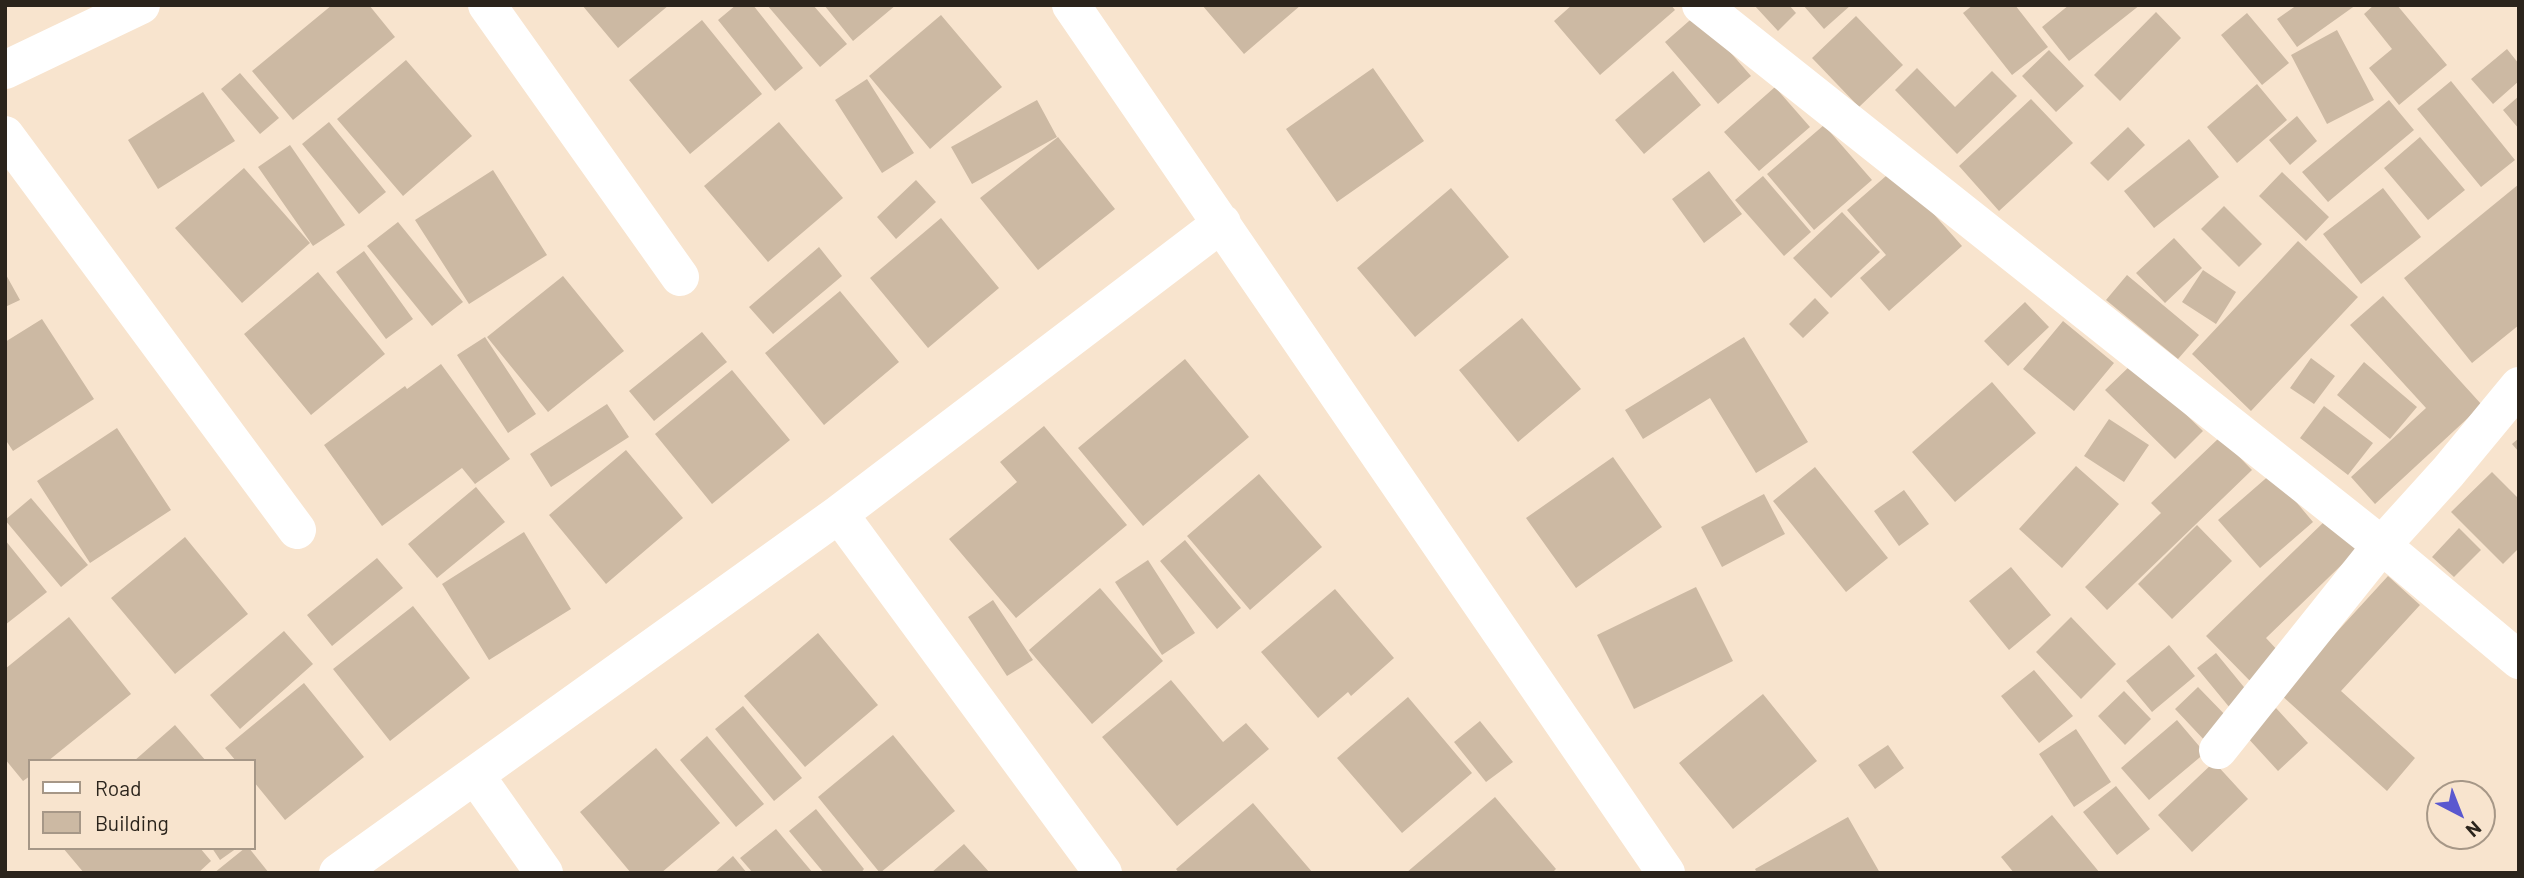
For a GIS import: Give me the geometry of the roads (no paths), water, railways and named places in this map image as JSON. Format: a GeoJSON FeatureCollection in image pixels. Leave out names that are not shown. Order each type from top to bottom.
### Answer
{"type":"FeatureCollection","features":[{"type":"Feature","properties":{"kind":"street"},"geometry":{"type":"LineString","coordinates":[[5,70],[141,5]]}},
{"type":"Feature","properties":{"kind":"street"},"geometry":{"type":"LineString","coordinates":[[487,5],[680,277]]}},
{"type":"Feature","properties":{"kind":"street"},"geometry":{"type":"LineString","coordinates":[[1071,5],[1666,873]]}},
{"type":"Feature","properties":{"kind":"street"},"geometry":{"type":"LineString","coordinates":[[1701,5],[2381,546],[2519,660]]}},
{"type":"Feature","properties":{"kind":"street"},"geometry":{"type":"LineString","coordinates":[[5,135],[297,530]]}},
{"type":"Feature","properties":{"kind":"street"},"geometry":{"type":"LineString","coordinates":[[338,873],[839,514],[1222,223]]}},
{"type":"Feature","properties":{"kind":"street"},"geometry":{"type":"LineString","coordinates":[[2218,750],[2381,546],[2448,472],[2519,386]]}},
{"type":"Feature","properties":{"kind":"street"},"geometry":{"type":"LineString","coordinates":[[839,514],[1103,873]]}},
{"type":"Feature","properties":{"kind":"street"},"geometry":{"type":"LineString","coordinates":[[475,775],[544,873]]}}]}
